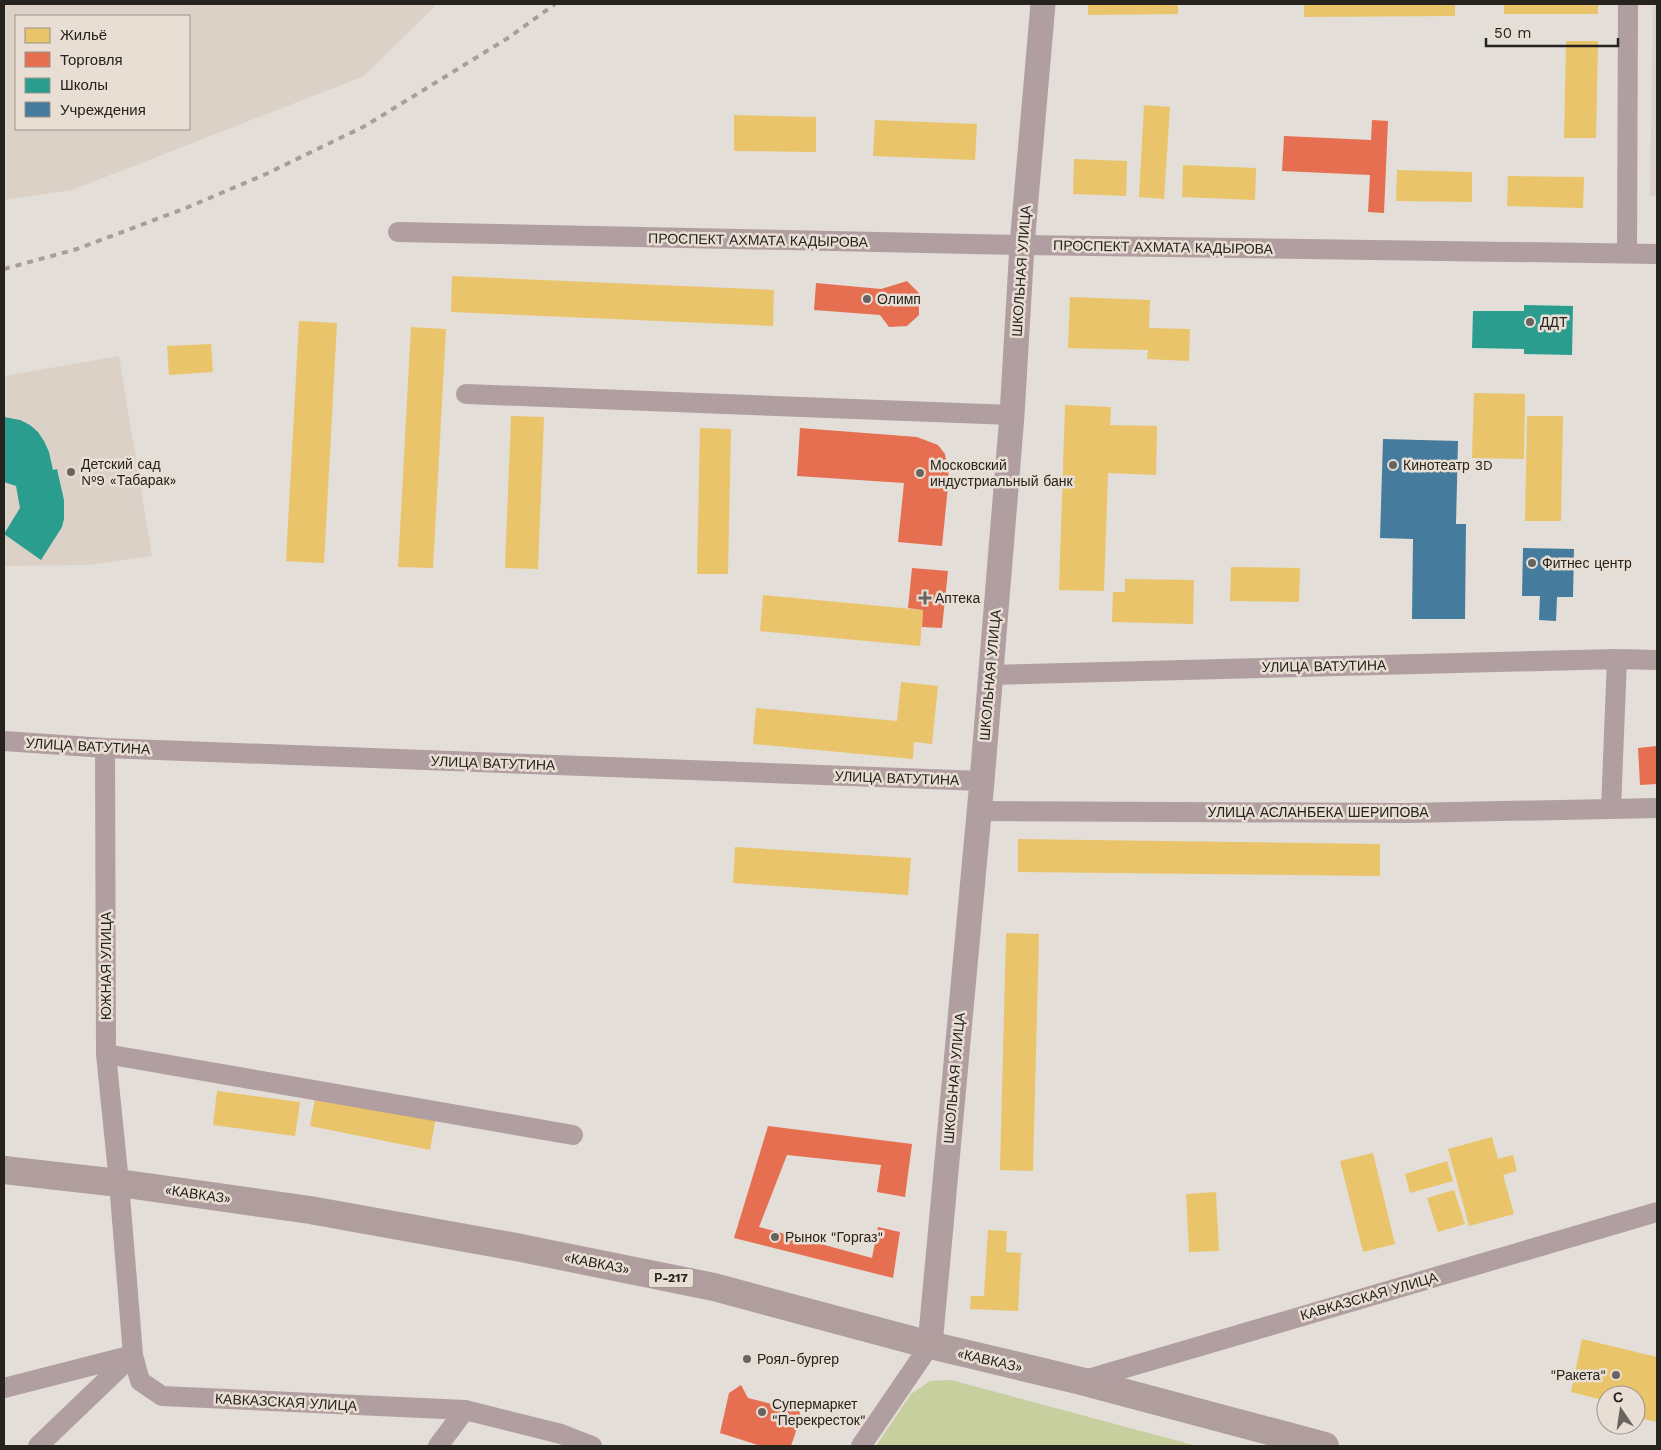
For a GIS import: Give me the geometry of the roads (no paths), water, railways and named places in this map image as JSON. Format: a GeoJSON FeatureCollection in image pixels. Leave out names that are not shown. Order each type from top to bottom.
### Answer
{"type":"FeatureCollection","features":[{"type":"Feature","properties":{"kind":"main road","name":"«КАВКАЗ»"},"geometry":{"type":"LineString","coordinates":[[4,1170],[119,1183],[310,1210],[516,1247],[714,1286],[930,1346],[1081,1381],[1325,1446]]}},
{"type":"Feature","properties":{"kind":"street","name":"ШКОЛЬНАЯ УЛИЦА"},"geometry":{"type":"LineString","coordinates":[[930,1346],[982,781],[1012,415],[1022,245],[1043,4]]}},
{"type":"Feature","properties":{"kind":"street"},"geometry":{"type":"LineString","coordinates":[[1627,253],[1628,4]]}},
{"type":"Feature","properties":{"kind":"street","name":"ПРОСПЕКТ АХМАТА КАДЫРОВА"},"geometry":{"type":"LineString","coordinates":[[398,232],[1022,245],[1657,254]]}},
{"type":"Feature","properties":{"kind":"street"},"geometry":{"type":"LineString","coordinates":[[466,394],[1012,415]]}},
{"type":"Feature","properties":{"kind":"street"},"geometry":{"type":"LineString","coordinates":[[1611,809],[1617,659]]}},
{"type":"Feature","properties":{"kind":"street","name":"УЛИЦА ВАТУТИНА"},"geometry":{"type":"LineString","coordinates":[[990,675],[1617,659],[1657,660]]}},
{"type":"Feature","properties":{"kind":"street","name":"УЛИЦА ВАТУТИНА"},"geometry":{"type":"LineString","coordinates":[[4,741],[105,748],[982,781]]}},
{"type":"Feature","properties":{"kind":"street","name":"ЮЖНАЯ УЛИЦА"},"geometry":{"type":"LineString","coordinates":[[105,748],[106,1054],[119,1183]]}},
{"type":"Feature","properties":{"kind":"street","name":"УЛИЦА АСЛАНБЕКА ШЕРИПОВА"},"geometry":{"type":"LineString","coordinates":[[978,811],[1405,813],[1657,808]]}},
{"type":"Feature","properties":{"kind":"street"},"geometry":{"type":"LineString","coordinates":[[106,1054],[573,1135]]}},
{"type":"Feature","properties":{"kind":"street","name":"КАВКАЗСКАЯ УЛИЦА"},"geometry":{"type":"LineString","coordinates":[[119,1183],[133,1355],[140,1382],[162,1396],[465,1410],[561,1434],[592,1446]]}},
{"type":"Feature","properties":{"kind":"street","name":"КАВКАЗСКАЯ УЛИЦА"},"geometry":{"type":"LineString","coordinates":[[1081,1381],[1657,1212]]}},
{"type":"Feature","properties":{"kind":"street"},"geometry":{"type":"LineString","coordinates":[[861,1446],[930,1346]]}},
{"type":"Feature","properties":{"kind":"street"},"geometry":{"type":"LineString","coordinates":[[4,1388],[133,1355]]}},
{"type":"Feature","properties":{"kind":"street"},"geometry":{"type":"LineString","coordinates":[[38,1446],[133,1355]]}},
{"type":"Feature","properties":{"kind":"street"},"geometry":{"type":"LineString","coordinates":[[438,1446],[465,1410]]}},
{"type":"Feature","properties":{"kind":"railway"},"geometry":{"type":"LineString","coordinates":[[4,269],[77,249],[186,208],[266,174],[365,126],[508,38],[555,4]]}},
{"type":"Feature","properties":{"kind":"place","name":"Олимп"},"geometry":{"type":"Point","coordinates":[867,299]}},
{"type":"Feature","properties":{"kind":"place","name":"ДДТ"},"geometry":{"type":"Point","coordinates":[1530,322]}},
{"type":"Feature","properties":{"kind":"place","name":"Кинотеатр 3D"},"geometry":{"type":"Point","coordinates":[1393,465]}},
{"type":"Feature","properties":{"kind":"place","name":"Детский сад №9 «Табарак»"},"geometry":{"type":"Point","coordinates":[71,472]}},
{"type":"Feature","properties":{"kind":"place","name":"Московский индустриальный банк"},"geometry":{"type":"Point","coordinates":[920,473]}},
{"type":"Feature","properties":{"kind":"place","name":"Фитнес центр"},"geometry":{"type":"Point","coordinates":[1532,563]}},
{"type":"Feature","properties":{"kind":"place","name":"Аптека"},"geometry":{"type":"Point","coordinates":[925,598]}},
{"type":"Feature","properties":{"kind":"place","name":"Рынок \"Горгаз\""},"geometry":{"type":"Point","coordinates":[775,1237]}},
{"type":"Feature","properties":{"kind":"place","name":"Роял-бургер"},"geometry":{"type":"Point","coordinates":[747,1359]}},
{"type":"Feature","properties":{"kind":"place","name":"\"Ракета\""},"geometry":{"type":"Point","coordinates":[1616,1375]}},
{"type":"Feature","properties":{"kind":"place","name":"Супермаркет \"Перекресток\""},"geometry":{"type":"Point","coordinates":[762,1412]}}]}
